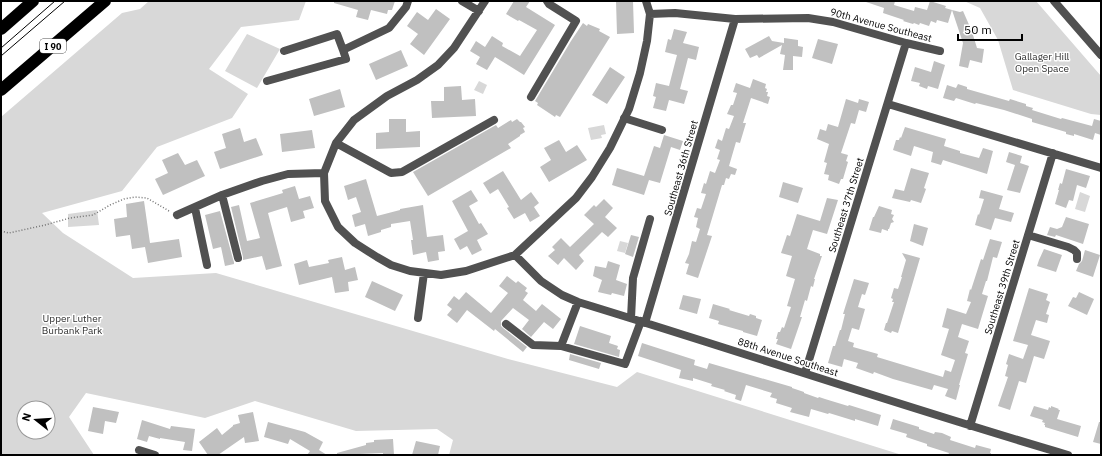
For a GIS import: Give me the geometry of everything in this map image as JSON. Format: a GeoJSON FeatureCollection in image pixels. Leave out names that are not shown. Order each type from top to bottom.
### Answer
{"type":"FeatureCollection","features":[{"type":"Feature","properties":{"kind":"highway"},"geometry":{"type":"LineString","coordinates":[[1,29],[33,1]]}},
{"type":"Feature","properties":{"kind":"highway","name":"I 90"},"geometry":{"type":"LineString","coordinates":[[1,90],[105,1]]}},
{"type":"Feature","properties":{"kind":"street"},"geometry":{"type":"LineString","coordinates":[[343,50],[389,28],[406,7],[408,1]]}},
{"type":"Feature","properties":{"kind":"street"},"geometry":{"type":"LineString","coordinates":[[462,1],[479,11]]}},
{"type":"Feature","properties":{"kind":"street"},"geometry":{"type":"LineString","coordinates":[[486,1],[454,48],[438,65],[417,80],[387,96],[354,120],[336,143],[324,173],[325,201],[338,227],[355,243],[377,257],[410,271],[441,275],[466,271],[516,255],[576,198],[592,177],[610,148],[629,109],[640,73],[647,41],[650,14],[646,1]]}},
{"type":"Feature","properties":{"kind":"street"},"geometry":{"type":"LineString","coordinates":[[531,97],[576,21],[549,4],[547,1]]}},
{"type":"Feature","properties":{"kind":"street"},"geometry":{"type":"LineString","coordinates":[[1054,1],[1101,55]]}},
{"type":"Feature","properties":{"kind":"street","name":"90th Avenue Southeast"},"geometry":{"type":"LineString","coordinates":[[650,14],[675,13],[735,19],[808,18],[833,22],[940,51]]}},
{"type":"Feature","properties":{"kind":"street","name":"Southeast 36th Street"},"geometry":{"type":"LineString","coordinates":[[561,346],[625,364],[643,322],[735,19]]}},
{"type":"Feature","properties":{"kind":"street"},"geometry":{"type":"LineString","coordinates":[[267,81],[346,59],[337,34],[284,51]]}},
{"type":"Feature","properties":{"kind":"street","name":"Southeast 37th Street"},"geometry":{"type":"LineString","coordinates":[[805,373],[906,43]]}},
{"type":"Feature","properties":{"kind":"street"},"geometry":{"type":"LineString","coordinates":[[888,104],[1101,168]]}},
{"type":"Feature","properties":{"kind":"street"},"geometry":{"type":"LineString","coordinates":[[624,118],[662,130]]}},
{"type":"Feature","properties":{"kind":"street"},"geometry":{"type":"LineString","coordinates":[[336,143],[391,173],[402,172],[494,120]]}},
{"type":"Feature","properties":{"kind":"street","name":"Southeast 39th Street"},"geometry":{"type":"LineString","coordinates":[[970,426],[1053,153]]}},
{"type":"Feature","properties":{"kind":"street"},"geometry":{"type":"LineString","coordinates":[[177,215],[222,195],[262,181],[288,174],[324,173]]}},
{"type":"Feature","properties":{"kind":"street"},"geometry":{"type":"LineString","coordinates":[[222,195],[238,258]]}},
{"type":"Feature","properties":{"kind":"street"},"geometry":{"type":"LineString","coordinates":[[195,208],[207,265]]}},
{"type":"Feature","properties":{"kind":"street"},"geometry":{"type":"LineString","coordinates":[[631,318],[633,278],[650,219]]}},
{"type":"Feature","properties":{"kind":"street"},"geometry":{"type":"LineString","coordinates":[[1028,234],[1074,250],[1077,253],[1077,259]]}},
{"type":"Feature","properties":{"kind":"street","name":"88th Avenue Southeast"},"geometry":{"type":"LineString","coordinates":[[516,255],[540,281],[562,295],[578,302],[970,426],[1068,455]]}},
{"type":"Feature","properties":{"kind":"street"},"geometry":{"type":"LineString","coordinates":[[418,318],[424,273]]}},
{"type":"Feature","properties":{"kind":"street"},"geometry":{"type":"LineString","coordinates":[[506,324],[533,345],[561,346],[578,302]]}},
{"type":"Feature","properties":{"kind":"street"},"geometry":{"type":"LineString","coordinates":[[139,450],[155,455]]}},
{"type":"Feature","properties":{"kind":"path"},"geometry":{"type":"LineString","coordinates":[[1,231],[9,233],[93,214],[124,199],[135,197],[147,198],[162,208],[177,215]]}},
{"type":"Feature","properties":{"kind":"green space","name":"Upper Luther Burbank Park"},"geometry":{"type":"Polygon","coordinates":[[[149,1],[306,1],[299,20],[241,27],[209,69],[248,94],[232,118],[157,147],[122,191],[42,213],[63,233],[133,278],[216,273],[508,359],[617,387],[637,372],[902,455],[449,455],[453,440],[437,429],[356,431],[255,401],[205,418],[86,393],[69,417],[94,455],[1,455],[1,117],[122,13],[140,9],[149,1]]]}},
{"type":"Feature","properties":{"kind":"green space","name":"Gallager Hill Open Space"},"geometry":{"type":"Polygon","coordinates":[[[964,1],[1036,1],[1101,76],[1101,115],[1091,114],[1013,90],[998,40],[980,8],[964,1]]]}},
{"type":"Feature","properties":{"kind":"green space"},"geometry":{"type":"Polygon","coordinates":[[[247,34],[280,49],[257,88],[225,71],[247,34]]]}},
{"type":"Feature","properties":{"kind":"green space"},"geometry":{"type":"Polygon","coordinates":[[[479,81],[487,85],[483,94],[474,90],[479,81]]]}},
{"type":"Feature","properties":{"kind":"green space"},"geometry":{"type":"Polygon","coordinates":[[[604,125],[606,134],[601,135],[602,138],[591,140],[588,128],[604,125]]]}},
{"type":"Feature","properties":{"kind":"green space"},"geometry":{"type":"Polygon","coordinates":[[[1080,192],[1090,196],[1085,212],[1075,209],[1080,192]]]}},
{"type":"Feature","properties":{"kind":"green space"},"geometry":{"type":"Polygon","coordinates":[[[97,210],[99,225],[68,227],[68,214],[97,210]]]}},
{"type":"Feature","properties":{"kind":"green space"},"geometry":{"type":"Polygon","coordinates":[[[620,241],[628,243],[625,253],[617,251],[620,241]]]}},
{"type":"Feature","properties":{"kind":"building"},"geometry":{"type":"Polygon","coordinates":[[[334,1],[395,1],[392,10],[388,10],[387,14],[371,10],[368,20],[356,17],[358,10],[334,3],[334,1]]]}},
{"type":"Feature","properties":{"kind":"building"},"geometry":{"type":"Polygon","coordinates":[[[514,1],[530,1],[526,7],[555,25],[524,75],[495,57],[487,70],[476,64],[480,57],[470,51],[476,41],[485,47],[492,36],[503,43],[502,46],[520,56],[537,30],[506,14],[514,1]]]}},
{"type":"Feature","properties":{"kind":"building"},"geometry":{"type":"Polygon","coordinates":[[[616,1],[633,1],[634,33],[617,34],[616,1]]]}},
{"type":"Feature","properties":{"kind":"building"},"geometry":{"type":"Polygon","coordinates":[[[866,1],[895,1],[894,5],[914,11],[915,7],[927,10],[930,1],[946,6],[945,8],[952,10],[948,23],[937,20],[936,23],[931,21],[929,26],[920,23],[919,25],[903,21],[904,20],[883,13],[884,8],[866,1]]]}},
{"type":"Feature","properties":{"kind":"building"},"geometry":{"type":"Polygon","coordinates":[[[436,9],[450,19],[424,55],[410,44],[418,34],[407,26],[417,12],[428,20],[436,9]]]}},
{"type":"Feature","properties":{"kind":"building"},"geometry":{"type":"Polygon","coordinates":[[[952,10],[960,12],[963,11],[970,27],[975,25],[977,32],[973,35],[977,48],[984,49],[982,63],[970,60],[968,68],[959,66],[963,43],[952,10]]]}},
{"type":"Feature","properties":{"kind":"building"},"geometry":{"type":"Polygon","coordinates":[[[583,23],[587,26],[588,24],[600,29],[599,31],[610,37],[560,117],[556,115],[555,117],[537,105],[538,103],[535,101],[583,23]]]}},
{"type":"Feature","properties":{"kind":"building"},"geometry":{"type":"Polygon","coordinates":[[[674,29],[687,32],[683,43],[699,47],[696,60],[688,58],[680,89],[688,91],[684,104],[669,100],[666,111],[653,108],[656,97],[653,96],[656,83],[669,86],[677,55],[665,52],[668,39],[671,40],[674,29]]]}},
{"type":"Feature","properties":{"kind":"building"},"geometry":{"type":"Polygon","coordinates":[[[769,36],[772,41],[784,43],[784,38],[798,40],[798,46],[803,47],[802,57],[793,56],[793,70],[783,70],[785,55],[780,54],[782,45],[759,58],[757,55],[750,58],[745,49],[769,36]]]}},
{"type":"Feature","properties":{"kind":"building"},"geometry":{"type":"Polygon","coordinates":[[[818,39],[838,44],[832,64],[812,58],[818,39]]]}},
{"type":"Feature","properties":{"kind":"building"},"geometry":{"type":"Polygon","coordinates":[[[401,50],[408,66],[376,80],[369,64],[401,50]]]}},
{"type":"Feature","properties":{"kind":"building"},"geometry":{"type":"Polygon","coordinates":[[[934,61],[945,65],[938,89],[928,86],[927,89],[919,86],[920,83],[911,81],[915,67],[931,72],[934,61]]]}},
{"type":"Feature","properties":{"kind":"building"},"geometry":{"type":"Polygon","coordinates":[[[610,67],[625,77],[607,104],[592,95],[610,67]]]}},
{"type":"Feature","properties":{"kind":"building"},"geometry":{"type":"Polygon","coordinates":[[[753,79],[766,84],[766,92],[768,92],[767,96],[770,97],[768,104],[751,98],[743,123],[746,123],[740,143],[736,142],[729,166],[737,169],[735,175],[731,174],[729,179],[726,178],[724,185],[722,185],[707,235],[712,236],[698,278],[686,274],[689,264],[685,263],[692,241],[696,242],[700,229],[696,227],[698,218],[694,217],[697,208],[701,209],[706,194],[701,193],[704,183],[706,184],[710,171],[715,173],[720,160],[717,159],[720,150],[715,148],[718,139],[722,141],[726,128],[729,129],[734,116],[727,114],[731,105],[733,105],[737,93],[733,92],[736,83],[750,88],[753,79]]]}},
{"type":"Feature","properties":{"kind":"building"},"geometry":{"type":"Polygon","coordinates":[[[958,84],[967,87],[967,89],[1009,101],[1010,99],[1026,104],[1026,106],[1033,108],[1032,110],[1061,119],[1092,126],[1094,119],[1101,121],[1101,135],[1095,133],[1093,140],[1074,134],[1074,136],[1066,134],[1066,132],[1032,122],[1032,119],[1004,110],[975,104],[956,98],[954,101],[943,98],[947,85],[956,88],[958,84]]]}},
{"type":"Feature","properties":{"kind":"building"},"geometry":{"type":"Polygon","coordinates":[[[461,86],[462,100],[475,99],[476,116],[432,118],[431,101],[444,101],[444,87],[461,86]]]}},
{"type":"Feature","properties":{"kind":"building"},"geometry":{"type":"Polygon","coordinates":[[[340,89],[345,107],[314,116],[309,99],[340,89]]]}},
{"type":"Feature","properties":{"kind":"building"},"geometry":{"type":"Polygon","coordinates":[[[846,99],[858,103],[859,99],[869,102],[866,112],[859,110],[855,124],[851,123],[841,153],[848,155],[846,161],[848,162],[843,179],[841,179],[839,184],[828,180],[829,175],[824,174],[827,163],[824,162],[829,144],[817,139],[820,129],[826,131],[828,124],[838,127],[846,99]]]}},
{"type":"Feature","properties":{"kind":"building"},"geometry":{"type":"Polygon","coordinates":[[[389,119],[406,119],[406,132],[420,131],[420,147],[376,149],[376,133],[389,132],[389,119]]]}},
{"type":"Feature","properties":{"kind":"building"},"geometry":{"type":"Polygon","coordinates":[[[517,119],[525,127],[523,128],[525,132],[508,144],[511,148],[428,196],[413,172],[496,125],[498,128],[511,120],[512,122],[517,119]]]}},
{"type":"Feature","properties":{"kind":"building"},"geometry":{"type":"Polygon","coordinates":[[[905,127],[946,139],[944,146],[960,151],[960,153],[979,158],[983,148],[993,151],[987,174],[943,160],[941,165],[931,162],[933,152],[914,146],[911,156],[893,150],[896,140],[899,140],[900,137],[901,138],[905,127]]]}},
{"type":"Feature","properties":{"kind":"building"},"geometry":{"type":"Polygon","coordinates":[[[240,128],[244,142],[256,138],[263,155],[220,169],[214,152],[226,148],[222,134],[240,128]]]}},
{"type":"Feature","properties":{"kind":"building"},"geometry":{"type":"Polygon","coordinates":[[[312,130],[315,148],[282,152],[280,134],[312,130]]]}},
{"type":"Feature","properties":{"kind":"building"},"geometry":{"type":"Polygon","coordinates":[[[664,135],[683,141],[680,150],[671,147],[660,183],[649,180],[644,195],[612,185],[617,168],[644,176],[654,146],[660,148],[664,135]]]}},
{"type":"Feature","properties":{"kind":"building"},"geometry":{"type":"Polygon","coordinates":[[[559,140],[566,152],[577,145],[587,160],[549,182],[540,167],[551,160],[544,148],[559,140]]]}},
{"type":"Feature","properties":{"kind":"building"},"geometry":{"type":"Polygon","coordinates":[[[1009,152],[1022,156],[1020,163],[1029,166],[1020,193],[1007,190],[1015,165],[1006,162],[1009,152]]]}},
{"type":"Feature","properties":{"kind":"building"},"geometry":{"type":"Polygon","coordinates":[[[178,153],[185,165],[197,160],[205,176],[163,195],[155,179],[168,173],[162,160],[178,153]]]}},
{"type":"Feature","properties":{"kind":"building"},"geometry":{"type":"Polygon","coordinates":[[[911,168],[929,173],[924,188],[926,189],[921,203],[911,200],[910,202],[892,198],[895,189],[904,191],[911,168]]]}},
{"type":"Feature","properties":{"kind":"building"},"geometry":{"type":"Polygon","coordinates":[[[1066,169],[1090,176],[1086,188],[1077,185],[1073,201],[1069,200],[1066,208],[1055,204],[1060,183],[1062,184],[1066,169]]]}},
{"type":"Feature","properties":{"kind":"building"},"geometry":{"type":"Polygon","coordinates":[[[503,171],[521,200],[531,192],[539,203],[534,207],[540,216],[530,222],[525,213],[514,219],[507,208],[509,207],[498,189],[490,194],[483,183],[503,171]]]}},
{"type":"Feature","properties":{"kind":"building"},"geometry":{"type":"Polygon","coordinates":[[[366,179],[377,216],[400,209],[423,205],[427,237],[443,235],[445,251],[438,252],[439,260],[428,262],[426,252],[413,255],[411,240],[413,240],[410,221],[391,224],[391,227],[368,236],[365,224],[355,227],[352,215],[361,212],[356,197],[348,200],[344,186],[366,179]]]}},
{"type":"Feature","properties":{"kind":"building"},"geometry":{"type":"Polygon","coordinates":[[[783,182],[803,188],[798,203],[779,197],[783,182]]]}},
{"type":"Feature","properties":{"kind":"building"},"geometry":{"type":"Polygon","coordinates":[[[295,186],[299,199],[310,196],[314,208],[303,211],[305,218],[291,222],[287,207],[268,213],[282,266],[266,270],[262,256],[243,260],[231,207],[239,205],[247,241],[260,238],[250,203],[283,193],[282,190],[295,186]]]}},
{"type":"Feature","properties":{"kind":"building"},"geometry":{"type":"Polygon","coordinates":[[[471,190],[478,201],[469,206],[479,224],[481,223],[488,234],[477,240],[482,250],[472,255],[467,246],[460,250],[454,239],[468,231],[452,201],[471,190]]]}},
{"type":"Feature","properties":{"kind":"building"},"geometry":{"type":"Polygon","coordinates":[[[981,190],[1003,196],[999,209],[1014,213],[1011,222],[995,218],[991,230],[975,225],[984,199],[979,198],[981,190]]]}},
{"type":"Feature","properties":{"kind":"building"},"geometry":{"type":"Polygon","coordinates":[[[827,198],[838,200],[827,234],[813,230],[807,249],[822,256],[814,279],[813,287],[811,286],[807,301],[805,300],[800,317],[802,317],[791,349],[776,344],[778,332],[780,332],[782,327],[784,328],[791,307],[787,306],[795,279],[786,276],[792,256],[781,253],[787,235],[790,236],[797,214],[820,221],[827,198]]]}},
{"type":"Feature","properties":{"kind":"building"},"geometry":{"type":"Polygon","coordinates":[[[604,199],[613,208],[605,217],[617,228],[608,237],[602,232],[579,255],[584,261],[576,270],[564,258],[558,265],[548,256],[555,250],[552,247],[561,238],[570,247],[594,224],[584,215],[594,205],[596,207],[604,199]]]}},
{"type":"Feature","properties":{"kind":"building"},"geometry":{"type":"Polygon","coordinates":[[[144,201],[150,243],[179,239],[182,257],[148,263],[145,247],[132,249],[130,235],[116,237],[114,219],[127,217],[126,204],[144,201]]]}},
{"type":"Feature","properties":{"kind":"building"},"geometry":{"type":"Polygon","coordinates":[[[879,206],[892,210],[891,214],[894,215],[892,219],[894,222],[891,223],[888,231],[882,229],[881,233],[869,230],[873,217],[879,206]]]}},
{"type":"Feature","properties":{"kind":"building"},"geometry":{"type":"Polygon","coordinates":[[[220,211],[234,262],[234,264],[225,266],[221,247],[213,249],[205,215],[220,211]]]}},
{"type":"Feature","properties":{"kind":"building"},"geometry":{"type":"Polygon","coordinates":[[[1066,217],[1089,224],[1083,244],[1056,235],[1055,237],[1047,235],[1050,227],[1057,229],[1062,227],[1066,217]]]}},
{"type":"Feature","properties":{"kind":"building"},"geometry":{"type":"Polygon","coordinates":[[[914,224],[928,228],[923,246],[910,241],[914,224]]]}},
{"type":"Feature","properties":{"kind":"building"},"geometry":{"type":"Polygon","coordinates":[[[631,235],[639,237],[633,257],[625,254],[631,235]]]}},
{"type":"Feature","properties":{"kind":"building"},"geometry":{"type":"Polygon","coordinates":[[[990,239],[1002,242],[997,258],[993,257],[982,294],[988,296],[978,329],[962,324],[958,337],[969,341],[965,353],[968,354],[956,400],[945,396],[948,389],[934,385],[932,390],[874,372],[873,374],[856,368],[858,363],[844,359],[842,367],[828,363],[833,346],[835,346],[841,330],[845,314],[843,314],[854,279],[869,283],[865,295],[862,294],[858,307],[865,309],[859,330],[852,328],[848,341],[854,343],[853,347],[878,354],[877,357],[943,377],[945,370],[951,372],[955,360],[941,355],[949,329],[942,327],[947,308],[966,314],[971,302],[967,301],[970,289],[971,290],[981,259],[983,260],[990,239]]]}},
{"type":"Feature","properties":{"kind":"building"},"geometry":{"type":"Polygon","coordinates":[[[1044,249],[1062,255],[1056,272],[1037,266],[1044,249]]]}},
{"type":"Feature","properties":{"kind":"building"},"geometry":{"type":"Polygon","coordinates":[[[1085,250],[1100,255],[1093,277],[1076,271],[1082,261],[1085,250]]]}},
{"type":"Feature","properties":{"kind":"building"},"geometry":{"type":"Polygon","coordinates":[[[902,253],[920,258],[898,333],[892,331],[891,333],[884,330],[894,302],[892,302],[893,299],[891,298],[894,288],[898,289],[906,260],[902,253]]]}},
{"type":"Feature","properties":{"kind":"building"},"geometry":{"type":"Polygon","coordinates":[[[342,257],[345,270],[355,267],[358,280],[348,282],[349,291],[335,293],[332,277],[299,285],[294,264],[307,260],[309,267],[329,263],[328,260],[342,257]]]}},
{"type":"Feature","properties":{"kind":"building"},"geometry":{"type":"Polygon","coordinates":[[[608,261],[620,265],[616,280],[627,284],[624,296],[598,292],[602,280],[593,276],[595,266],[606,268],[608,261]]]}},
{"type":"Feature","properties":{"kind":"building"},"geometry":{"type":"Polygon","coordinates":[[[507,276],[516,283],[518,281],[527,288],[525,291],[528,293],[523,300],[536,311],[542,304],[561,319],[553,329],[544,322],[531,337],[522,329],[529,320],[513,308],[501,321],[501,326],[527,347],[523,352],[495,329],[494,331],[467,310],[457,323],[447,315],[452,309],[447,305],[454,296],[459,300],[466,292],[491,313],[508,293],[499,286],[507,276]]]}},
{"type":"Feature","properties":{"kind":"building"},"geometry":{"type":"Polygon","coordinates":[[[372,281],[403,295],[395,311],[365,297],[372,281]]]}},
{"type":"Feature","properties":{"kind":"building"},"geometry":{"type":"Polygon","coordinates":[[[1029,288],[1048,294],[1046,300],[1050,302],[1046,314],[1049,315],[1047,323],[1036,320],[1031,335],[1050,341],[1044,359],[1034,356],[1026,383],[1019,381],[1010,410],[998,406],[1008,377],[1005,376],[1009,354],[1023,359],[1028,345],[1013,341],[1029,288]]]}},
{"type":"Feature","properties":{"kind":"building"},"geometry":{"type":"Polygon","coordinates":[[[1079,292],[1094,299],[1087,315],[1068,306],[1073,297],[1076,298],[1079,292]]]}},
{"type":"Feature","properties":{"kind":"building"},"geometry":{"type":"Polygon","coordinates":[[[683,295],[701,299],[697,314],[679,309],[683,295]]]}},
{"type":"Feature","properties":{"kind":"building"},"geometry":{"type":"Polygon","coordinates":[[[713,304],[749,316],[750,314],[762,320],[757,336],[718,324],[719,321],[709,318],[713,304]]]}},
{"type":"Feature","properties":{"kind":"building"},"geometry":{"type":"Polygon","coordinates":[[[580,326],[611,336],[609,343],[618,346],[617,349],[620,350],[619,357],[574,344],[580,326]]]}},
{"type":"Feature","properties":{"kind":"building"},"geometry":{"type":"Polygon","coordinates":[[[642,343],[695,360],[694,365],[707,369],[709,363],[792,387],[818,398],[849,405],[881,415],[878,426],[811,409],[809,417],[790,412],[792,408],[776,403],[777,399],[770,397],[772,393],[746,385],[741,401],[735,399],[736,395],[711,386],[712,384],[693,378],[693,381],[679,378],[681,370],[638,356],[642,343]]]}},
{"type":"Feature","properties":{"kind":"building"},"geometry":{"type":"Polygon","coordinates":[[[570,354],[601,363],[599,369],[569,360],[570,354]]]}},
{"type":"Feature","properties":{"kind":"building"},"geometry":{"type":"Polygon","coordinates":[[[1034,406],[1048,410],[1051,406],[1059,409],[1057,419],[1081,426],[1078,437],[1045,427],[1045,423],[1042,422],[1043,420],[1030,416],[1034,406]]]}},
{"type":"Feature","properties":{"kind":"building"},"geometry":{"type":"Polygon","coordinates":[[[93,407],[119,412],[116,423],[105,421],[103,434],[88,431],[93,407]]]}},
{"type":"Feature","properties":{"kind":"building"},"geometry":{"type":"Polygon","coordinates":[[[253,412],[259,441],[245,443],[244,437],[218,455],[208,455],[199,442],[217,428],[222,435],[233,425],[240,423],[238,415],[253,412]]]}},
{"type":"Feature","properties":{"kind":"building"},"geometry":{"type":"Polygon","coordinates":[[[893,419],[919,427],[919,429],[934,434],[935,432],[942,433],[951,437],[950,440],[975,448],[976,445],[991,449],[991,455],[948,455],[949,453],[906,437],[907,434],[890,429],[893,419]]]}},
{"type":"Feature","properties":{"kind":"building"},"geometry":{"type":"Polygon","coordinates":[[[142,420],[170,429],[171,426],[195,429],[192,451],[183,450],[185,442],[149,436],[147,442],[137,439],[142,420]]]}},
{"type":"Feature","properties":{"kind":"building"},"geometry":{"type":"Polygon","coordinates":[[[268,422],[305,432],[323,442],[319,450],[327,455],[307,455],[310,451],[290,439],[288,444],[264,437],[268,422]]]}},
{"type":"Feature","properties":{"kind":"building"},"geometry":{"type":"Polygon","coordinates":[[[1099,422],[1101,422],[1101,444],[1093,442],[1099,422]]]}},
{"type":"Feature","properties":{"kind":"building"},"geometry":{"type":"Polygon","coordinates":[[[393,439],[394,455],[383,455],[383,453],[337,455],[337,453],[366,445],[366,443],[374,442],[374,440],[393,439]]]}},
{"type":"Feature","properties":{"kind":"building"},"geometry":{"type":"Polygon","coordinates":[[[416,441],[440,446],[438,455],[412,455],[416,441]]]}},
{"type":"Feature","properties":{"kind":"tram line"},"geometry":{"type":"LineString","coordinates":[[1,48],[55,1]]}},
{"type":"Feature","properties":{"kind":"tram line"},"geometry":{"type":"LineString","coordinates":[[1,56],[65,1]]}}]}
